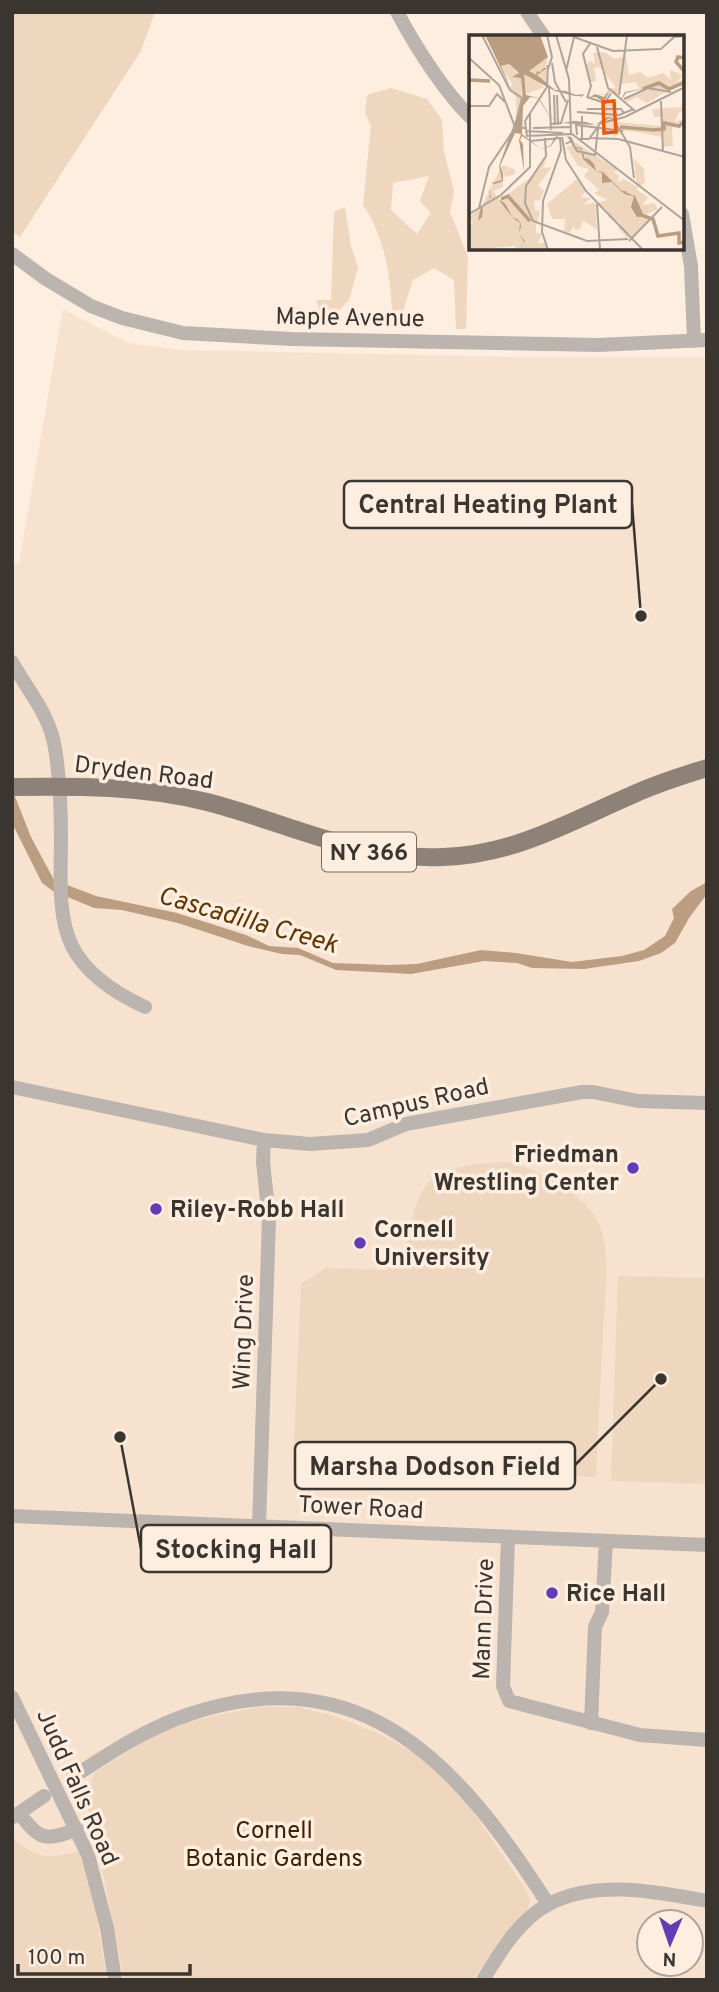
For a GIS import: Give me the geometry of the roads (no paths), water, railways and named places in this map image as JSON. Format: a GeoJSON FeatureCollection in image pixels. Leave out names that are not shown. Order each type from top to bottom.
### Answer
{"type":"FeatureCollection","features":[{"type":"Feature","properties":{"kind":"main road","name":"Dryden Road"},"geometry":{"type":"LineString","coordinates":[[12,787],[58,785],[165,794],[241,812],[344,846],[377,853],[442,857],[476,854],[539,838],[631,795],[707,768]]}},
{"type":"Feature","properties":{"kind":"street"},"geometry":{"type":"LineString","coordinates":[[397,12],[418,51],[447,93],[469,115]]}},
{"type":"Feature","properties":{"kind":"street"},"geometry":{"type":"LineString","coordinates":[[527,12],[543,35]]}},
{"type":"Feature","properties":{"kind":"street"},"geometry":{"type":"LineString","coordinates":[[684,226],[700,341]]}},
{"type":"Feature","properties":{"kind":"street","name":"Maple Avenue"},"geometry":{"type":"LineString","coordinates":[[12,254],[46,279],[91,306],[132,321],[183,334],[292,339],[599,345],[700,341]]}},
{"type":"Feature","properties":{"kind":"street"},"geometry":{"type":"LineString","coordinates":[[12,662],[49,726],[55,748],[61,816],[63,906],[68,936],[82,962],[94,975],[145,1007]]}},
{"type":"Feature","properties":{"kind":"street","name":"Campus Road"},"geometry":{"type":"LineString","coordinates":[[12,1087],[264,1140],[310,1144],[360,1141],[406,1124],[582,1092],[638,1101],[707,1103]]}},
{"type":"Feature","properties":{"kind":"street","name":"Wing Drive"},"geometry":{"type":"LineString","coordinates":[[259,1525],[269,1219],[262,1162],[264,1140]]}},
{"type":"Feature","properties":{"kind":"street","name":"Tower Road"},"geometry":{"type":"LineString","coordinates":[[12,1516],[707,1545]]}},
{"type":"Feature","properties":{"kind":"street","name":"Mann Drive"},"geometry":{"type":"LineString","coordinates":[[508,1537],[503,1686],[509,1700],[640,1735],[707,1740]]}},
{"type":"Feature","properties":{"kind":"street"},"geometry":{"type":"LineString","coordinates":[[591,1723],[595,1627],[601,1612],[606,1541]]}},
{"type":"Feature","properties":{"kind":"street","name":"Judd Falls Road"},"geometry":{"type":"LineString","coordinates":[[12,1697],[89,1855],[98,1887],[115,1980]]}},
{"type":"Feature","properties":{"kind":"street"},"geometry":{"type":"LineString","coordinates":[[73,1777],[153,1729],[188,1714],[225,1704],[277,1697],[303,1698],[339,1706],[375,1720],[407,1737],[447,1772],[495,1829],[548,1904]]}},
{"type":"Feature","properties":{"kind":"street"},"geometry":{"type":"LineString","coordinates":[[44,1796],[16,1815],[33,1831],[46,1838],[54,1838],[77,1829]]}},
{"type":"Feature","properties":{"kind":"street"},"geometry":{"type":"LineString","coordinates":[[483,1980],[498,1954],[518,1930],[548,1904],[587,1892],[611,1889],[656,1892],[707,1901]]}},
{"type":"Feature","properties":{"kind":"place","name":"Central Heating Plant"},"geometry":{"type":"Point","coordinates":[641,616]}},
{"type":"Feature","properties":{"kind":"place","name":"Friedman Wrestling Center"},"geometry":{"type":"Point","coordinates":[633,1168]}},
{"type":"Feature","properties":{"kind":"place","name":"Riley-Robb Hall"},"geometry":{"type":"Point","coordinates":[156,1209]}},
{"type":"Feature","properties":{"kind":"place","name":"Cornell University"},"geometry":{"type":"Point","coordinates":[360,1243]}},
{"type":"Feature","properties":{"kind":"place","name":"Marsha Dodson Field"},"geometry":{"type":"Point","coordinates":[661,1379]}},
{"type":"Feature","properties":{"kind":"place","name":"Stocking Hall"},"geometry":{"type":"Point","coordinates":[120,1437]}},
{"type":"Feature","properties":{"kind":"place","name":"Rice Hall"},"geometry":{"type":"Point","coordinates":[552,1593]}},
{"type":"Feature","properties":{"kind":"water label","name":"Cascadilla Creek"},"geometry":{"type":"Point","coordinates":[248,919]}},
{"type":"Feature","properties":{"kind":"park label","name":"Cornell Botanic Gardens"},"geometry":{"type":"Point","coordinates":[274,1844]}}]}
